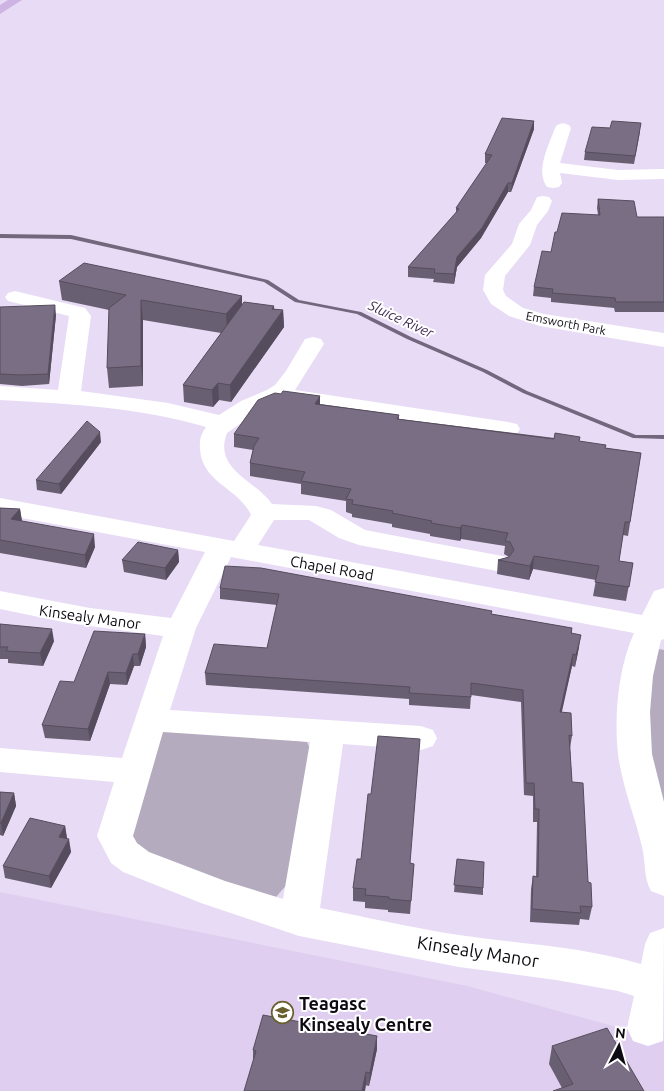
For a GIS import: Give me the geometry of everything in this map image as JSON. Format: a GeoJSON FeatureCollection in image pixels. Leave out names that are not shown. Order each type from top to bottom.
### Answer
{"type":"FeatureCollection","features":[{"type":"Feature","properties":{"kind":"main road"},"geometry":{"type":"LineString","coordinates":[[0,10],[16,0]]}},
{"type":"Feature","properties":{"kind":"street"},"geometry":{"type":"LineString","coordinates":[[563,128],[550,162],[551,168],[618,175],[664,174]]}},
{"type":"Feature","properties":{"kind":"street","name":"Emsworth Park"},"geometry":{"type":"LineString","coordinates":[[551,168],[549,173],[555,192],[547,206],[528,224],[521,246],[495,275],[493,290],[498,300],[516,312],[540,320],[664,340]]}},
{"type":"Feature","properties":{"kind":"street"},"geometry":{"type":"LineString","coordinates":[[14,297],[78,312],[80,316],[68,398]]}},
{"type":"Feature","properties":{"kind":"street"},"geometry":{"type":"LineString","coordinates":[[313,344],[285,387],[278,394],[250,405],[216,429],[211,451],[215,465],[228,480],[257,502],[264,512],[313,514],[321,516],[346,533],[359,537],[497,563]]}},
{"type":"Feature","properties":{"kind":"street"},"geometry":{"type":"LineString","coordinates":[[0,393],[68,398],[171,410],[189,413],[222,424]]}},
{"type":"Feature","properties":{"kind":"street"},"geometry":{"type":"LineString","coordinates":[[278,394],[508,429]]}},
{"type":"Feature","properties":{"kind":"street","name":"Chapel Road"},"geometry":{"type":"LineString","coordinates":[[0,506],[658,627]]}},
{"type":"Feature","properties":{"kind":"street","name":"Kinsealy Manor"},"geometry":{"type":"LineString","coordinates":[[264,512],[264,515],[231,549],[181,628],[115,836],[124,853],[136,862],[197,886],[299,920],[459,951],[556,963],[618,974],[660,987]]}},
{"type":"Feature","properties":{"kind":"street"},"geometry":{"type":"LineString","coordinates":[[664,596],[658,627],[646,640],[637,676],[634,712],[635,754],[645,797],[661,849],[664,880]]}},
{"type":"Feature","properties":{"kind":"street","name":"Kinsealy Manor"},"geometry":{"type":"LineString","coordinates":[[0,600],[40,610],[99,620],[181,628]]}},
{"type":"Feature","properties":{"kind":"street"},"geometry":{"type":"LineString","coordinates":[[152,720],[420,738]]}},
{"type":"Feature","properties":{"kind":"street"},"geometry":{"type":"LineString","coordinates":[[299,920],[328,732]]}},
{"type":"Feature","properties":{"kind":"street"},"geometry":{"type":"LineString","coordinates":[[0,760],[135,771]]}},
{"type":"Feature","properties":{"kind":"street"},"geometry":{"type":"LineString","coordinates":[[648,1028],[660,987],[664,944]]}},
{"type":"Feature","properties":{"kind":"shaded area"},"geometry":{"type":"Polygon","coordinates":[[[653,648],[664,650],[664,813],[642,722],[653,648]]]}},
{"type":"Feature","properties":{"kind":"shaded area"},"geometry":{"type":"Polygon","coordinates":[[[164,726],[307,742],[311,751],[289,882],[276,897],[167,865],[132,848],[126,823],[164,726]]]}},
{"type":"Feature","properties":{"kind":"shaded area","name":"Teagasc Kinsealy Centre"},"geometry":{"type":"Polygon","coordinates":[[[0,892],[467,986],[664,1040],[664,1091],[0,1091],[0,892]]]}},
{"type":"Feature","properties":{"kind":"building"},"geometry":{"type":"Polygon","coordinates":[[[502,118],[534,121],[512,183],[508,183],[482,228],[457,257],[454,274],[434,273],[435,269],[408,267],[459,209],[456,208],[492,155],[485,154],[502,118]]]}},
{"type":"Feature","properties":{"kind":"building"},"geometry":{"type":"Polygon","coordinates":[[[612,121],[641,123],[635,156],[585,152],[592,127],[610,128],[612,121]]]}},
{"type":"Feature","properties":{"kind":"building"},"geometry":{"type":"Polygon","coordinates":[[[598,199],[634,201],[637,217],[664,217],[664,302],[616,302],[615,298],[552,293],[553,289],[534,287],[542,251],[551,252],[555,232],[557,232],[562,213],[600,215],[598,199]]]}},
{"type":"Feature","properties":{"kind":"building"},"geometry":{"type":"Polygon","coordinates":[[[84,263],[242,296],[226,314],[141,300],[141,366],[107,368],[109,308],[126,295],[59,281],[84,263]]]}},
{"type":"Feature","properties":{"kind":"building"},"geometry":{"type":"Polygon","coordinates":[[[244,302],[274,306],[272,309],[283,310],[230,385],[218,383],[212,390],[183,385],[244,302]]]}},
{"type":"Feature","properties":{"kind":"building"},"geometry":{"type":"Polygon","coordinates":[[[55,305],[48,374],[0,374],[0,307],[55,305]]]}},
{"type":"Feature","properties":{"kind":"building"},"geometry":{"type":"Polygon","coordinates":[[[283,391],[320,396],[315,404],[399,415],[397,419],[554,439],[555,433],[580,437],[579,441],[606,445],[605,448],[641,453],[630,522],[625,522],[619,561],[633,563],[629,587],[595,582],[599,566],[534,556],[530,566],[498,560],[509,557],[514,550],[510,542],[505,541],[508,533],[462,525],[460,528],[431,523],[432,521],[392,513],[393,511],[352,504],[353,500],[346,499],[351,489],[301,481],[305,472],[250,463],[254,446],[259,438],[234,434],[258,400],[275,393],[281,394],[283,391]]]}},
{"type":"Feature","properties":{"kind":"building"},"geometry":{"type":"Polygon","coordinates":[[[87,421],[100,432],[59,484],[36,480],[87,421]]]}},
{"type":"Feature","properties":{"kind":"building"},"geometry":{"type":"Polygon","coordinates":[[[0,508],[20,509],[11,519],[94,534],[85,555],[0,540],[0,508]]]}},
{"type":"Feature","properties":{"kind":"building"},"geometry":{"type":"Polygon","coordinates":[[[138,542],[178,550],[165,568],[122,560],[138,542]]]}},
{"type":"Feature","properties":{"kind":"building"},"geometry":{"type":"Polygon","coordinates":[[[225,566],[261,568],[492,611],[491,614],[572,628],[571,633],[581,635],[576,655],[573,654],[560,712],[571,713],[572,736],[569,735],[572,782],[583,783],[588,882],[591,883],[592,907],[580,906],[581,913],[532,909],[533,876],[538,877],[539,809],[535,809],[534,783],[526,783],[523,690],[471,683],[471,697],[409,693],[410,687],[205,673],[214,644],[267,648],[279,594],[220,588],[225,566]]]}},
{"type":"Feature","properties":{"kind":"building"},"geometry":{"type":"Polygon","coordinates":[[[0,624],[52,629],[40,653],[6,651],[8,647],[0,647],[0,624]]]}},
{"type":"Feature","properties":{"kind":"building"},"geometry":{"type":"Polygon","coordinates":[[[94,631],[145,634],[138,654],[133,654],[126,673],[108,672],[88,729],[42,725],[60,681],[74,682],[94,631]]]}},
{"type":"Feature","properties":{"kind":"building"},"geometry":{"type":"Polygon","coordinates":[[[378,736],[420,739],[410,863],[414,864],[411,901],[365,895],[366,889],[353,888],[357,859],[361,859],[368,794],[371,794],[378,736]]]}},
{"type":"Feature","properties":{"kind":"building"},"geometry":{"type":"Polygon","coordinates":[[[0,792],[14,793],[1,823],[0,823],[0,792]]]}},
{"type":"Feature","properties":{"kind":"building"},"geometry":{"type":"Polygon","coordinates":[[[30,818],[65,826],[59,837],[69,839],[49,876],[3,866],[30,818]]]}},
{"type":"Feature","properties":{"kind":"building"},"geometry":{"type":"Polygon","coordinates":[[[457,859],[484,862],[483,888],[454,885],[457,859]]]}},
{"type":"Feature","properties":{"kind":"building"},"geometry":{"type":"Polygon","coordinates":[[[263,1015],[377,1036],[370,1073],[366,1072],[362,1091],[244,1091],[256,1051],[253,1050],[263,1015]]]}},
{"type":"Feature","properties":{"kind":"building"},"geometry":{"type":"Polygon","coordinates":[[[607,1028],[644,1091],[553,1091],[573,1084],[552,1046],[607,1028]]]}},
{"type":"Feature","properties":{"kind":"waterway","name":"Sluice River"},"geometry":{"type":"LineString","coordinates":[[0,236],[71,237],[266,281],[297,301],[359,313],[409,338],[485,371],[525,392],[635,437],[664,437]]}},
{"type":"Feature","properties":{"kind":"place","name":"Teagasc Kinsealy Centre"},"geometry":{"type":"Point","coordinates":[283,1013]}}]}
